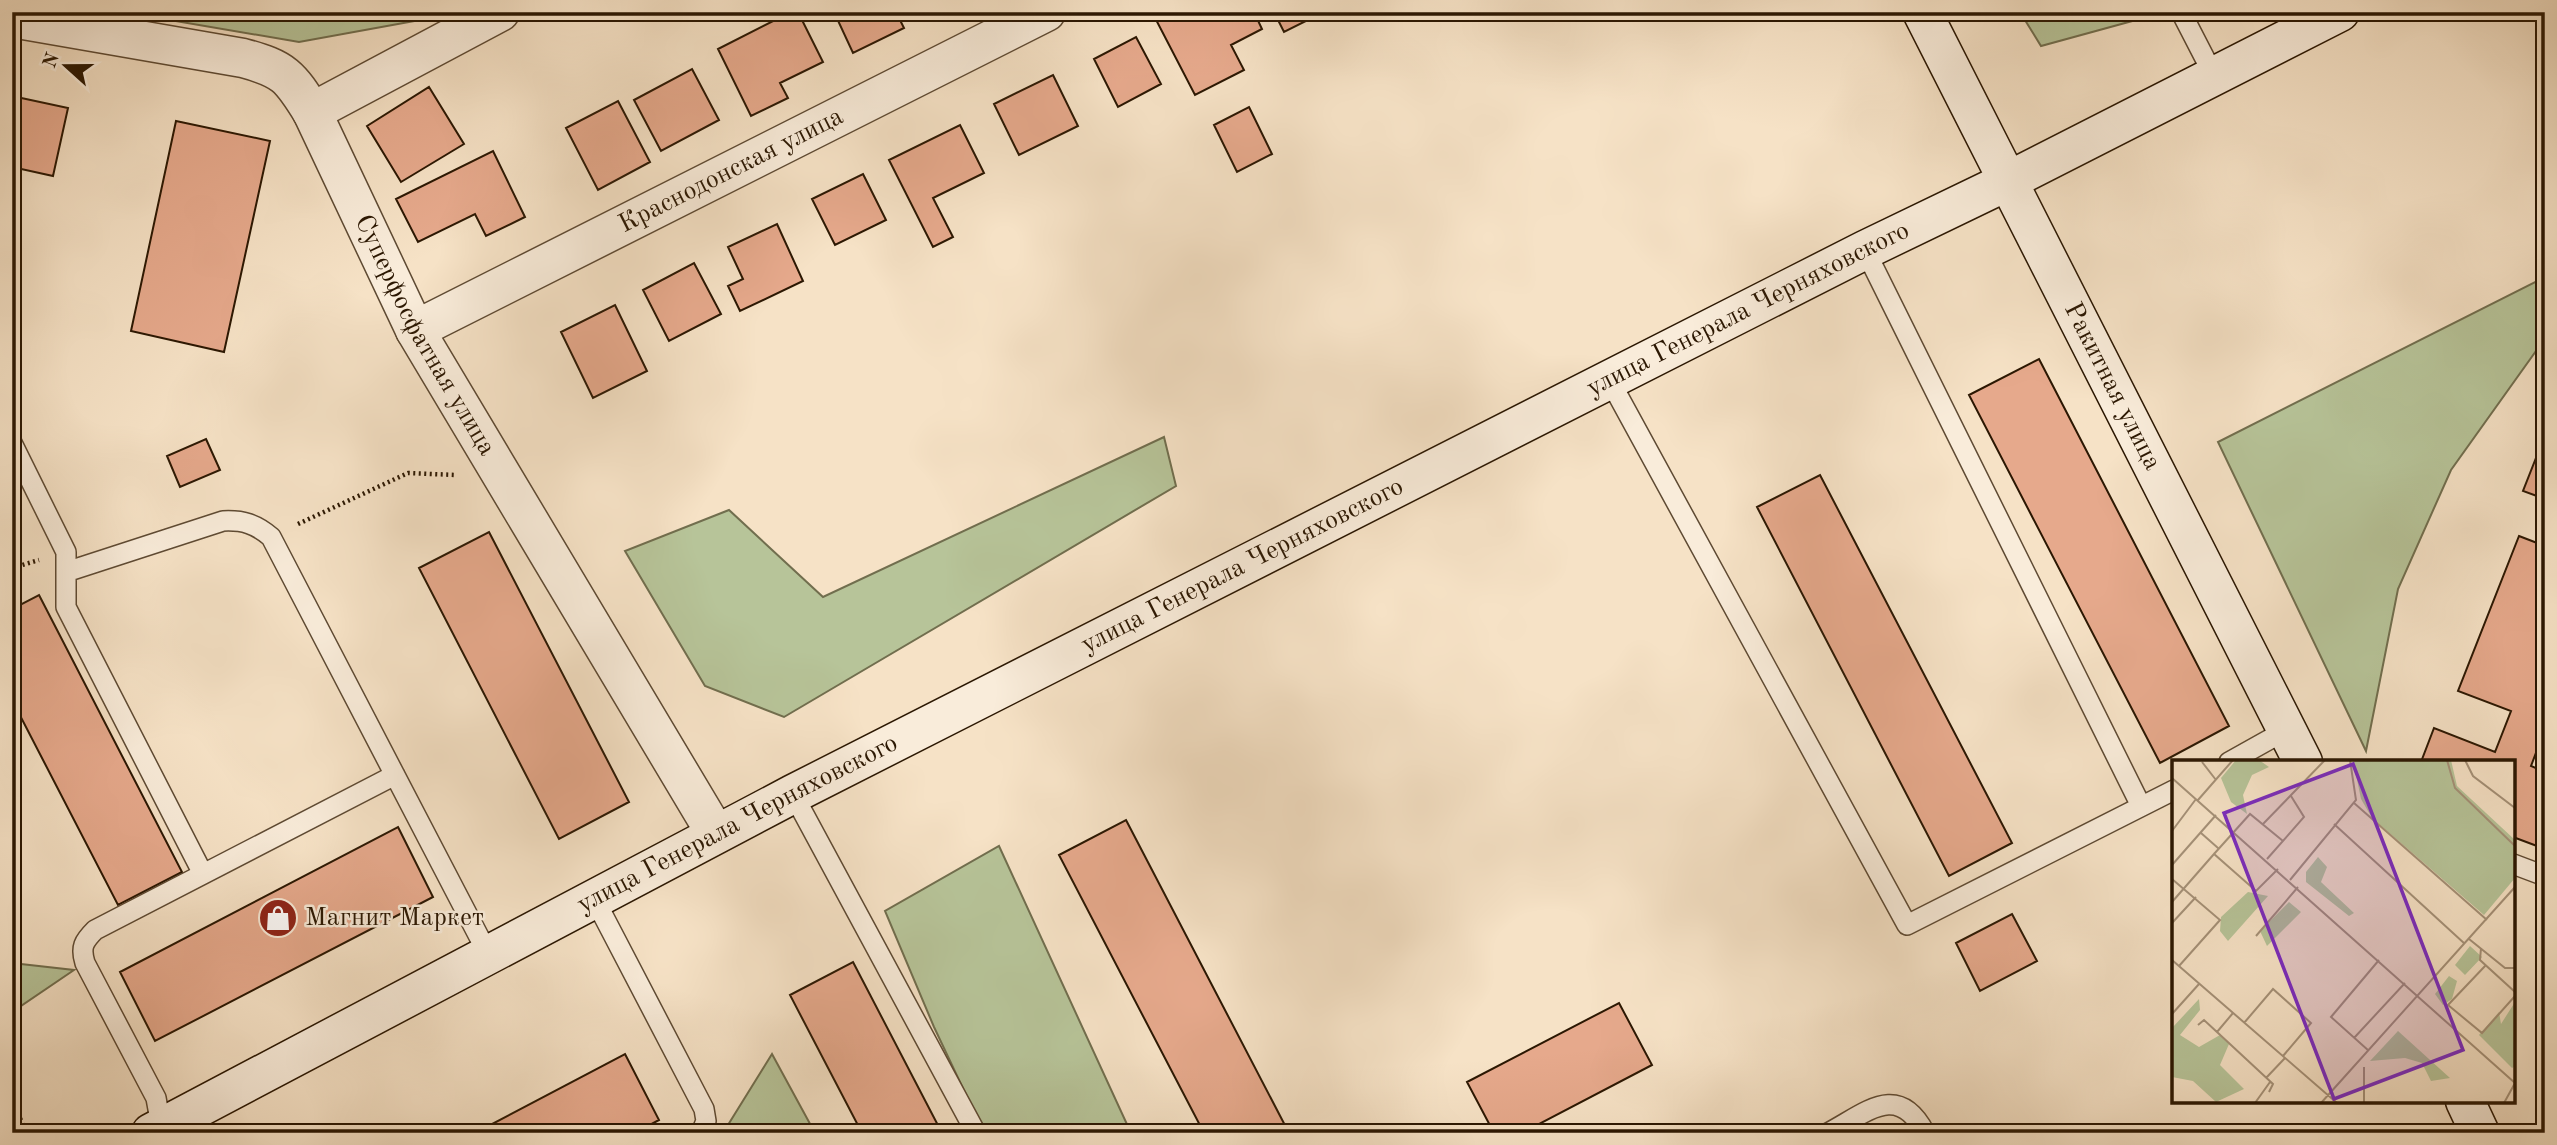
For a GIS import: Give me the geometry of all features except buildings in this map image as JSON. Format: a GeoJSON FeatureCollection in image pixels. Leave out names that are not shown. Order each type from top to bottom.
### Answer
{"type":"FeatureCollection","features":[{"type":"Feature","properties":{"kind":"street"},"geometry":{"type":"LineString","coordinates":[[312,112],[500,12]]}},
{"type":"Feature","properties":{"kind":"street","name":"Краснодонская улица"},"geometry":{"type":"LineString","coordinates":[[415,330],[1046,12]]}},
{"type":"Feature","properties":{"kind":"street","name":"Ракитная улица"},"geometry":{"type":"LineString","coordinates":[[1922,12],[1985,134],[2006,182],[2295,745]]}},
{"type":"Feature","properties":{"kind":"street","name":"улица Генерала Черняховского"},"geometry":{"type":"LineString","coordinates":[[158,1131],[793,794],[1864,250],[2006,182],[2340,12]]}},
{"type":"Feature","properties":{"kind":"street","name":"Суперфосфатная улица"},"geometry":{"type":"LineString","coordinates":[[12,18],[243,58],[272,66],[293,82],[312,112],[415,330],[716,834]]}},
{"type":"Feature","properties":{"kind":"street"},"geometry":{"type":"LineString","coordinates":[[2466,1103],[2480,1133]]}},
{"type":"Feature","properties":{"kind":"lane"},"geometry":{"type":"LineString","coordinates":[[2181,12],[2214,76]]}},
{"type":"Feature","properties":{"kind":"lane"},"geometry":{"type":"LineString","coordinates":[[1864,250],[2141,806]]}},
{"type":"Feature","properties":{"kind":"lane"},"geometry":{"type":"LineString","coordinates":[[1609,381],[1907,925],[2172,791]]}},
{"type":"Feature","properties":{"kind":"lane"},"geometry":{"type":"LineString","coordinates":[[12,443],[66,552],[66,607],[203,874]]}},
{"type":"Feature","properties":{"kind":"lane"},"geometry":{"type":"LineString","coordinates":[[66,572],[223,521],[238,520],[259,526],[271,537],[488,954]]}},
{"type":"Feature","properties":{"kind":"lane"},"geometry":{"type":"LineString","coordinates":[[2237,760],[2295,745]]}},
{"type":"Feature","properties":{"kind":"lane"},"geometry":{"type":"LineString","coordinates":[[158,1131],[156,1098],[85,963],[81,952],[85,940],[95,930],[395,775]]}},
{"type":"Feature","properties":{"kind":"lane"},"geometry":{"type":"LineString","coordinates":[[793,794],[976,1133]]}},
{"type":"Feature","properties":{"kind":"lane"},"geometry":{"type":"LineString","coordinates":[[2515,865],[2545,876]]}},
{"type":"Feature","properties":{"kind":"lane"},"geometry":{"type":"LineString","coordinates":[[594,898],[704,1109],[706,1121],[701,1133]]}},
{"type":"Feature","properties":{"kind":"lane"},"geometry":{"type":"LineString","coordinates":[[1828,1133],[1880,1106],[1894,1103],[1907,1108],[1918,1119],[1925,1133]]}},
{"type":"Feature","properties":{"kind":"path"},"geometry":{"type":"LineString","coordinates":[[271,537],[408,473],[503,476]]}},
{"type":"Feature","properties":{"kind":"path"},"geometry":{"type":"LineString","coordinates":[[12,1098],[26,1133]]}},
{"type":"Feature","properties":{"kind":"green space"},"geometry":{"type":"Polygon","coordinates":[[[123,12],[464,12],[299,42],[123,12]]]}},
{"type":"Feature","properties":{"kind":"green space"},"geometry":{"type":"Polygon","coordinates":[[[2020,12],[2146,12],[2147,17],[2041,46],[2020,12]]]}},
{"type":"Feature","properties":{"kind":"green space"},"geometry":{"type":"Polygon","coordinates":[[[2545,277],[2545,351],[2536,351],[2451,470],[2398,589],[2366,751],[2218,442],[2545,277]]]}},
{"type":"Feature","properties":{"kind":"green space"},"geometry":{"type":"Polygon","coordinates":[[[1164,437],[1176,486],[784,717],[705,686],[625,551],[729,510],[823,597],[1164,437]]]}},
{"type":"Feature","properties":{"kind":"green space"},"geometry":{"type":"Polygon","coordinates":[[[999,846],[1131,1133],[984,1133],[934,1027],[885,911],[999,846]]]}},
{"type":"Feature","properties":{"kind":"green space"},"geometry":{"type":"Polygon","coordinates":[[[12,963],[74,970],[12,1012],[12,963]]]}},
{"type":"Feature","properties":{"kind":"green space"},"geometry":{"type":"Polygon","coordinates":[[[772,1054],[815,1133],[723,1133],[772,1054]]]}},
{"type":"Feature","properties":{"kind":"place","name":"Магнит Маркет"},"geometry":{"type":"Point","coordinates":[278,918]}}]}
